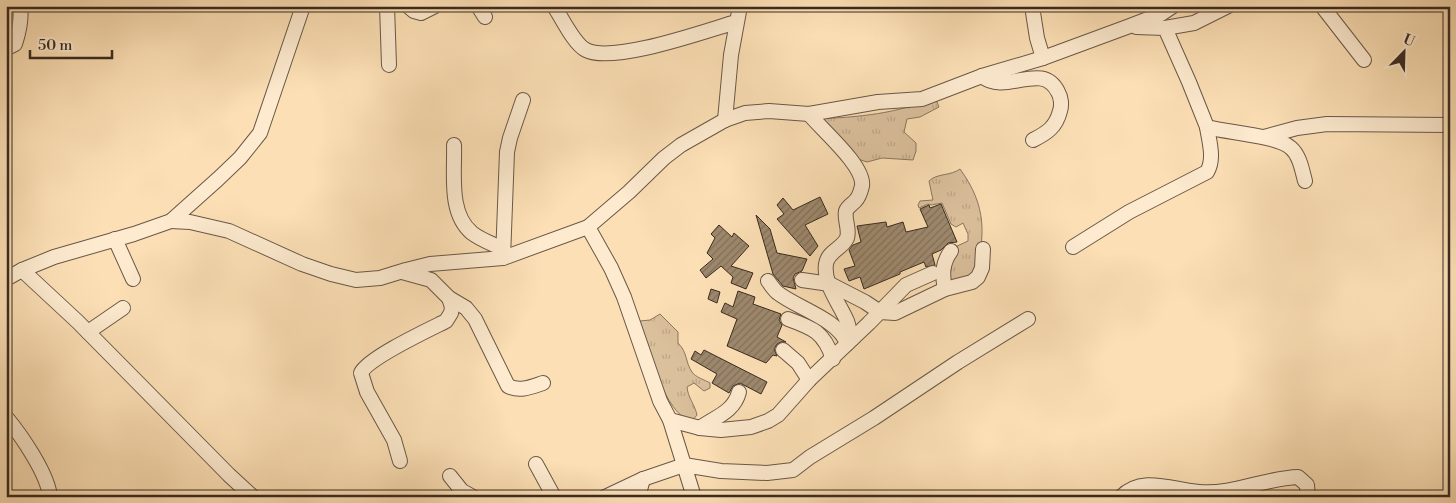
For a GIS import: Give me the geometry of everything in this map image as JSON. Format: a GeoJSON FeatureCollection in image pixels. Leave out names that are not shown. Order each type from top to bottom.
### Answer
{"type":"FeatureCollection","features":[{"type":"Feature","properties":{"kind":"street"},"geometry":{"type":"LineString","coordinates":[[7,48],[15,44],[19,34],[20,6]]}},
{"type":"Feature","properties":{"kind":"street"},"geometry":{"type":"LineString","coordinates":[[6,279],[22,270],[54,257],[171,220],[240,158],[260,133],[303,6]]}},
{"type":"Feature","properties":{"kind":"street"},"geometry":{"type":"LineString","coordinates":[[387,6],[389,65]]}},
{"type":"Feature","properties":{"kind":"street"},"geometry":{"type":"LineString","coordinates":[[408,6],[414,11],[421,13],[435,6]]}},
{"type":"Feature","properties":{"kind":"street"},"geometry":{"type":"LineString","coordinates":[[554,6],[579,44],[588,51],[603,53],[622,52],[654,45],[736,22]]}},
{"type":"Feature","properties":{"kind":"street"},"geometry":{"type":"LineString","coordinates":[[725,120],[731,55],[740,6]]}},
{"type":"Feature","properties":{"kind":"street"},"geometry":{"type":"LineString","coordinates":[[1032,6],[1036,38],[1043,58]]}},
{"type":"Feature","properties":{"kind":"street"},"geometry":{"type":"LineString","coordinates":[[171,220],[190,222],[228,231],[302,264],[356,280],[380,278],[430,264],[503,254],[588,228],[664,158],[725,120],[745,113],[769,111],[809,114],[878,102],[922,99],[982,76],[1043,58],[1164,14],[1194,22],[1228,6]]}},
{"type":"Feature","properties":{"kind":"street"},"geometry":{"type":"LineString","coordinates":[[1322,6],[1364,60]]}},
{"type":"Feature","properties":{"kind":"street"},"geometry":{"type":"LineString","coordinates":[[1334,21],[1339,6]]}},
{"type":"Feature","properties":{"kind":"street"},"geometry":{"type":"LineString","coordinates":[[1073,247],[1129,212],[1207,172],[1210,168],[1211,157],[1207,127],[1164,14]]}},
{"type":"Feature","properties":{"kind":"street"},"geometry":{"type":"LineString","coordinates":[[982,76],[986,80],[996,82],[1042,78],[1050,80],[1054,84],[1062,107],[1049,132],[1033,140]]}},
{"type":"Feature","properties":{"kind":"street"},"geometry":{"type":"LineString","coordinates":[[503,254],[507,152],[523,100]]}},
{"type":"Feature","properties":{"kind":"street"},"geometry":{"type":"LineString","coordinates":[[809,114],[846,153],[860,172],[862,179],[861,190],[856,200],[847,208],[848,231],[844,243],[828,257],[826,265],[830,284],[847,321],[850,342]]}},
{"type":"Feature","properties":{"kind":"street"},"geometry":{"type":"LineString","coordinates":[[1264,138],[1297,128],[1327,124],[1450,126]]}},
{"type":"Feature","properties":{"kind":"street"},"geometry":{"type":"LineString","coordinates":[[1207,127],[1264,138],[1292,149],[1298,157],[1306,181]]}},
{"type":"Feature","properties":{"kind":"street"},"geometry":{"type":"LineString","coordinates":[[454,145],[455,200],[458,212],[472,234],[503,254]]}},
{"type":"Feature","properties":{"kind":"street"},"geometry":{"type":"LineString","coordinates":[[588,228],[611,268],[638,334],[660,400],[670,420],[694,497]]}},
{"type":"Feature","properties":{"kind":"street"},"geometry":{"type":"LineString","coordinates":[[115,239],[132,279]]}},
{"type":"Feature","properties":{"kind":"street"},"geometry":{"type":"LineString","coordinates":[[802,280],[830,284],[866,302],[880,312],[895,313],[945,289],[972,282],[978,277],[982,268],[983,250]]}},
{"type":"Feature","properties":{"kind":"street"},"geometry":{"type":"LineString","coordinates":[[945,289],[944,263],[951,251]]}},
{"type":"Feature","properties":{"kind":"street"},"geometry":{"type":"LineString","coordinates":[[22,270],[88,332],[229,476],[253,497]]}},
{"type":"Feature","properties":{"kind":"street"},"geometry":{"type":"LineString","coordinates":[[399,272],[431,280],[449,298],[466,308],[475,319],[508,386],[514,389],[523,389],[543,383]]}},
{"type":"Feature","properties":{"kind":"street"},"geometry":{"type":"LineString","coordinates":[[670,420],[700,428],[721,430],[751,427],[768,421],[778,415],[809,380],[833,359],[906,285],[933,273]]}},
{"type":"Feature","properties":{"kind":"street"},"geometry":{"type":"LineString","coordinates":[[768,281],[776,292],[828,322],[850,342]]}},
{"type":"Feature","properties":{"kind":"street"},"geometry":{"type":"LineString","coordinates":[[400,461],[394,440],[367,392],[360,373],[365,367],[382,356],[446,321],[452,307],[449,298]]}},
{"type":"Feature","properties":{"kind":"street"},"geometry":{"type":"LineString","coordinates":[[88,332],[122,308]]}},
{"type":"Feature","properties":{"kind":"street"},"geometry":{"type":"LineString","coordinates":[[788,319],[808,326],[816,332],[826,341],[833,359]]}},
{"type":"Feature","properties":{"kind":"street"},"geometry":{"type":"LineString","coordinates":[[605,497],[643,479],[684,466],[720,471],[767,473],[793,470],[810,457],[1028,319]]}},
{"type":"Feature","properties":{"kind":"street"},"geometry":{"type":"LineString","coordinates":[[783,350],[798,364],[809,380]]}},
{"type":"Feature","properties":{"kind":"street"},"geometry":{"type":"LineString","coordinates":[[700,428],[715,417],[727,412],[737,400],[739,392]]}},
{"type":"Feature","properties":{"kind":"street"},"geometry":{"type":"LineString","coordinates":[[6,417],[27,446],[49,488],[50,497]]}},
{"type":"Feature","properties":{"kind":"street"},"geometry":{"type":"LineString","coordinates":[[536,464],[554,497]]}},
{"type":"Feature","properties":{"kind":"street"},"geometry":{"type":"LineString","coordinates":[[450,476],[462,491],[474,497]]}},
{"type":"Feature","properties":{"kind":"street"},"geometry":{"type":"LineString","coordinates":[[1121,497],[1128,490],[1148,484],[1198,492],[1216,492],[1298,478],[1307,485],[1308,497]]}},
{"type":"Feature","properties":{"kind":"street"},"geometry":{"type":"LineString","coordinates":[[638,497],[643,479]]}},
{"type":"Feature","properties":{"kind":"green space"},"geometry":{"type":"Polygon","coordinates":[[[935,97],[939,107],[920,117],[907,119],[904,132],[916,143],[913,160],[882,158],[867,162],[855,158],[817,119],[863,116],[892,111],[935,97]]]}},
{"type":"Feature","properties":{"kind":"green space"},"geometry":{"type":"Polygon","coordinates":[[[960,169],[969,183],[979,209],[982,222],[981,249],[974,279],[947,284],[953,248],[968,241],[968,234],[963,223],[956,227],[951,224],[942,203],[928,204],[919,208],[918,205],[920,201],[933,200],[929,181],[932,178],[960,169]]]}},
{"type":"Feature","properties":{"kind":"green space"},"geometry":{"type":"Polygon","coordinates":[[[660,314],[678,332],[678,343],[693,374],[710,383],[710,388],[704,391],[694,383],[687,387],[697,415],[692,421],[682,416],[673,407],[665,393],[658,378],[640,321],[650,320],[660,314]]]}},
{"type":"Feature","properties":{"kind":"building"},"geometry":{"type":"Polygon","coordinates":[[[820,197],[828,214],[805,225],[818,246],[810,256],[777,219],[784,214],[777,205],[783,198],[793,210],[820,197]]]}},
{"type":"Feature","properties":{"kind":"building"},"geometry":{"type":"Polygon","coordinates":[[[941,204],[957,242],[948,243],[941,250],[932,254],[935,265],[926,267],[924,262],[864,289],[860,277],[849,281],[844,269],[855,266],[849,250],[853,245],[861,242],[857,226],[886,222],[887,227],[903,222],[906,232],[928,227],[920,209],[929,205],[930,208],[941,204]]]}},
{"type":"Feature","properties":{"kind":"building"},"geometry":{"type":"Polygon","coordinates":[[[756,215],[770,229],[777,253],[807,259],[802,271],[795,274],[793,278],[796,289],[783,286],[773,274],[756,215]]]}},
{"type":"Feature","properties":{"kind":"building"},"geometry":{"type":"Polygon","coordinates":[[[719,225],[732,237],[734,233],[749,246],[731,266],[753,273],[746,289],[731,283],[733,277],[721,266],[706,278],[700,270],[713,259],[707,253],[715,238],[711,234],[719,225]]]}},
{"type":"Feature","properties":{"kind":"building"},"geometry":{"type":"Polygon","coordinates":[[[711,289],[720,292],[717,303],[708,299],[711,289]]]}},
{"type":"Feature","properties":{"kind":"building"},"geometry":{"type":"Polygon","coordinates":[[[738,291],[755,297],[753,304],[781,314],[779,320],[782,325],[777,337],[786,342],[777,344],[774,349],[777,356],[773,355],[766,363],[727,346],[737,319],[721,312],[725,303],[733,307],[738,291]]]}},
{"type":"Feature","properties":{"kind":"building"},"geometry":{"type":"Polygon","coordinates":[[[704,350],[767,382],[761,394],[740,383],[733,386],[729,393],[712,383],[717,374],[691,359],[695,351],[701,355],[704,350]]]}}]}
